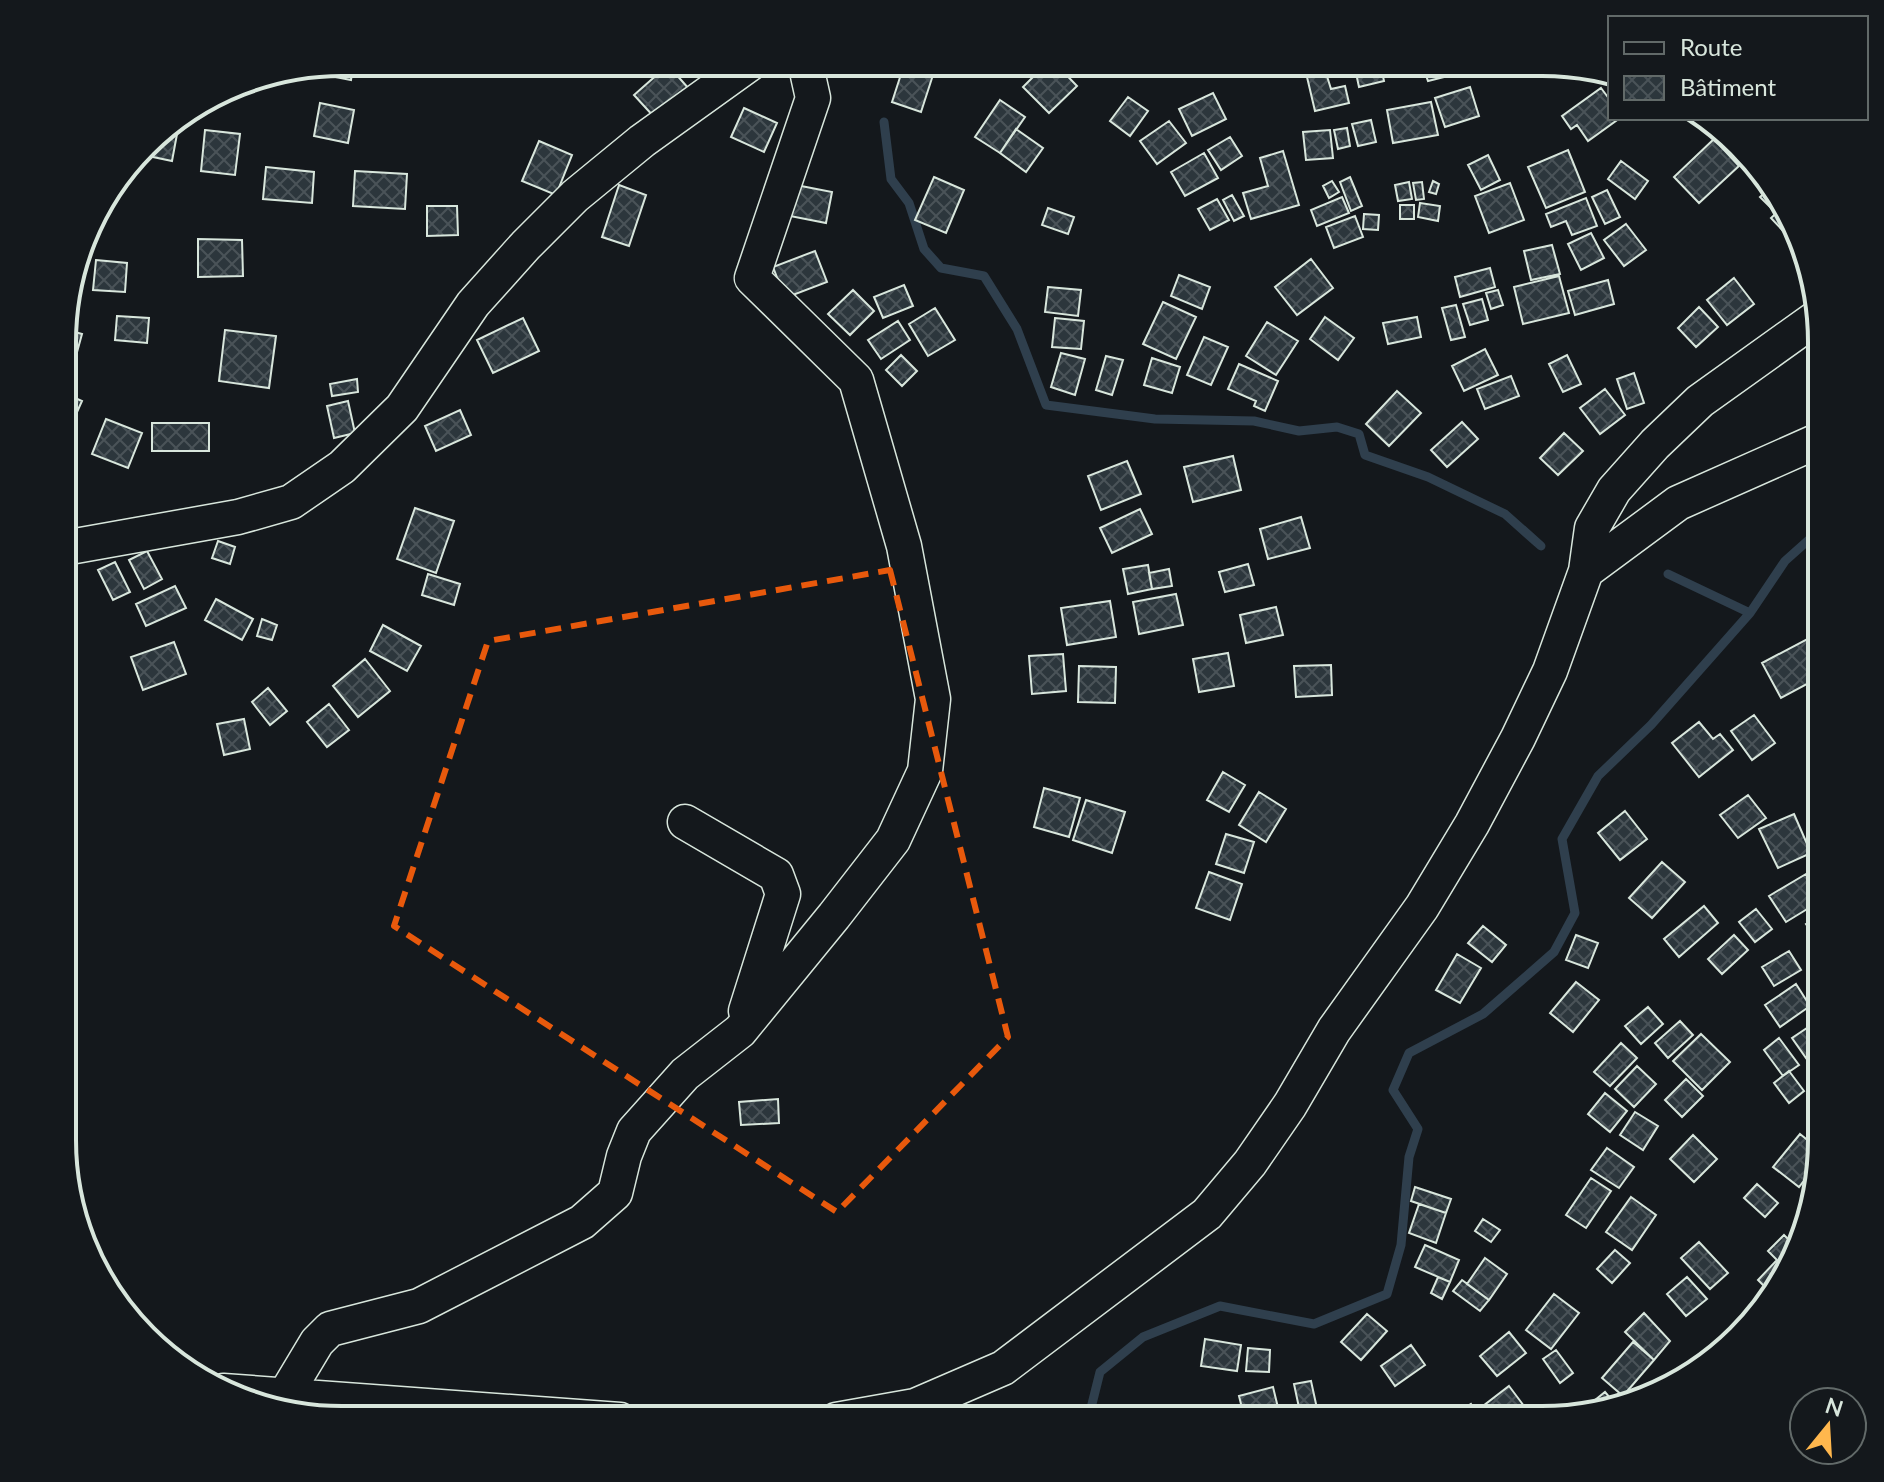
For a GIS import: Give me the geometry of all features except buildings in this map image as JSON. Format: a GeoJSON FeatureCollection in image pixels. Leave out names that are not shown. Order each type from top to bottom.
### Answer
{"type":"FeatureCollection","features":[{"type":"Feature","properties":{"kind":"street"},"geometry":{"type":"LineString","coordinates":[[76,546],[252,514],[291,502],[329,476],[373,439],[402,408],[473,304],[575,196],[642,141],[732,76]]}},
{"type":"Feature","properties":{"kind":"street"},"geometry":{"type":"LineString","coordinates":[[285,1400],[317,1342],[330,1329],[419,1306],[582,1222],[615,1193],[634,1131],[685,1074],[740,1031],[893,840],[925,771],[933,699],[904,546],[856,380],[752,278],[813,98],[808,76]]}},
{"type":"Feature","properties":{"kind":"street"},"geometry":{"type":"LineString","coordinates":[[916,1405],[1003,1368],[1207,1214],[1250,1163],[1290,1105],[1334,1030],[1422,907],[1472,824],[1550,671],[1586,571],[1592,528],[1614,490],[1655,444],[1700,401],[1807,324]]}},
{"type":"Feature","properties":{"kind":"street"},"geometry":{"type":"LineString","coordinates":[[1586,571],[1640,528],[1678,503],[1808,445]]}},
{"type":"Feature","properties":{"kind":"street"},"geometry":{"type":"LineString","coordinates":[[685,822],[776,875],[783,894],[740,1031]]}},
{"type":"Feature","properties":{"kind":"highlighted area"},"geometry":{"type":"Polygon","coordinates":[[[890,570],[1008,1037],[837,1212],[394,926],[488,641],[890,570]]]}},
{"type":"Feature","properties":{"kind":"waterway"},"geometry":{"type":"LineString","coordinates":[[884,122],[891,179],[909,203],[924,249],[941,268],[984,276],[1017,329],[1046,405],[1155,419],[1254,421],[1299,431],[1337,427],[1359,434],[1365,455],[1428,477],[1505,514],[1541,546]]}},
{"type":"Feature","properties":{"kind":"waterway"},"geometry":{"type":"LineString","coordinates":[[1092,1406],[1100,1372],[1143,1337],[1220,1306],[1314,1324],[1387,1294],[1401,1245],[1409,1157],[1418,1129],[1393,1090],[1409,1053],[1483,1014],[1554,952],[1575,913],[1562,839],[1598,776],[1651,725],[1750,613],[1785,561],[1808,541]]}},
{"type":"Feature","properties":{"kind":"waterway"},"geometry":{"type":"LineString","coordinates":[[1668,574],[1750,613]]}}]}
